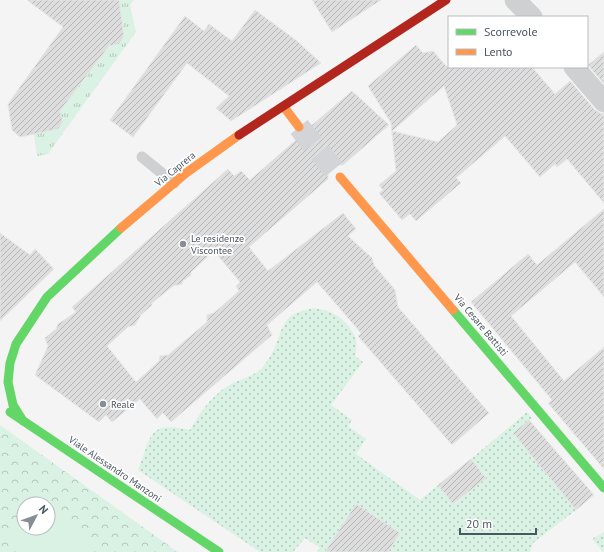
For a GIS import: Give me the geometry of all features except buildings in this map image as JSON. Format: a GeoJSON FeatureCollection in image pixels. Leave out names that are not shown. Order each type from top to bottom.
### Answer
{"type":"FeatureCollection","features":[{"type":"Feature","properties":{"kind":"street","name":"Via Caprera"},"geometry":{"type":"LineString","coordinates":[[23,421],[13,405],[8,382],[10,363],[16,344],[47,297],[106,242],[186,173],[236,137],[446,0]]}},
{"type":"Feature","properties":{"kind":"street"},"geometry":{"type":"LineString","coordinates":[[515,0],[531,16]]}},
{"type":"Feature","properties":{"kind":"street"},"geometry":{"type":"LineString","coordinates":[[575,68],[604,102]]}},
{"type":"Feature","properties":{"kind":"street"},"geometry":{"type":"LineString","coordinates":[[284,107],[299,127]]}},
{"type":"Feature","properties":{"kind":"street","name":"Via Cesare Battisti"},"geometry":{"type":"LineString","coordinates":[[340,177],[604,488]]}},
{"type":"Feature","properties":{"kind":"street","name":"Viale Alessandro Manzoni"},"geometry":{"type":"LineString","coordinates":[[0,404],[23,421],[219,552]]}},
{"type":"Feature","properties":{"kind":"lane"},"geometry":{"type":"LineString","coordinates":[[142,157],[174,183]]}},
{"type":"Feature","properties":{"kind":"green space"},"geometry":{"type":"Polygon","coordinates":[[[119,0],[134,0],[130,5],[136,32],[48,154],[37,156],[34,134],[58,129],[63,122],[60,111],[109,46],[119,44],[124,36],[119,0]]]}},
{"type":"Feature","properties":{"kind":"green space"},"geometry":{"type":"Polygon","coordinates":[[[314,308],[334,314],[348,325],[356,339],[355,356],[363,362],[331,405],[352,420],[348,426],[366,439],[356,454],[420,500],[438,485],[454,504],[486,478],[471,459],[527,412],[532,418],[513,433],[576,510],[533,543],[530,552],[317,552],[320,548],[305,538],[293,552],[260,552],[138,470],[149,440],[153,434],[165,427],[176,427],[190,430],[216,395],[232,384],[255,373],[263,367],[272,354],[283,327],[292,315],[314,308]]]}},
{"type":"Feature","properties":{"kind":"green space"},"geometry":{"type":"Polygon","coordinates":[[[0,425],[178,552],[0,552],[0,425]]]}},
{"type":"Feature","properties":{"kind":"green space"},"geometry":{"type":"Polygon","coordinates":[[[56,512],[98,544],[92,552],[28,552],[8,537],[16,526],[16,536],[56,536],[56,512]]]}},
{"type":"Feature","properties":{"kind":"green space"},"geometry":{"type":"Polygon","coordinates":[[[604,532],[604,552],[603,552],[592,539],[604,532]]]}},
{"type":"Feature","properties":{"kind":"tunnel"},"geometry":{"type":"LineString","coordinates":[[299,127],[340,177]]}},
{"type":"Feature","properties":{"kind":"traffic: fast"},"geometry":{"type":"LineString","coordinates":[[23,421],[13,405],[8,382],[10,363],[16,344],[47,297],[121,228]]}},
{"type":"Feature","properties":{"kind":"traffic: fast"},"geometry":{"type":"LineString","coordinates":[[453,310],[604,488]]}},
{"type":"Feature","properties":{"kind":"traffic: fast"},"geometry":{"type":"LineString","coordinates":[[10,412],[219,552]]}},
{"type":"Feature","properties":{"kind":"traffic: slow"},"geometry":{"type":"LineString","coordinates":[[284,107],[299,127]]}},
{"type":"Feature","properties":{"kind":"traffic: slow"},"geometry":{"type":"LineString","coordinates":[[121,228],[186,173],[239,135]]}},
{"type":"Feature","properties":{"kind":"traffic: slow"},"geometry":{"type":"LineString","coordinates":[[340,177],[453,310]]}},
{"type":"Feature","properties":{"kind":"traffic: jam"},"geometry":{"type":"LineString","coordinates":[[239,135],[446,0]]}},
{"type":"Feature","properties":{"kind":"place","name":"Le residenze Viscontee"},"geometry":{"type":"Point","coordinates":[183,244]}},
{"type":"Feature","properties":{"kind":"place","name":"Reale"},"geometry":{"type":"Point","coordinates":[103,404]}}]}
